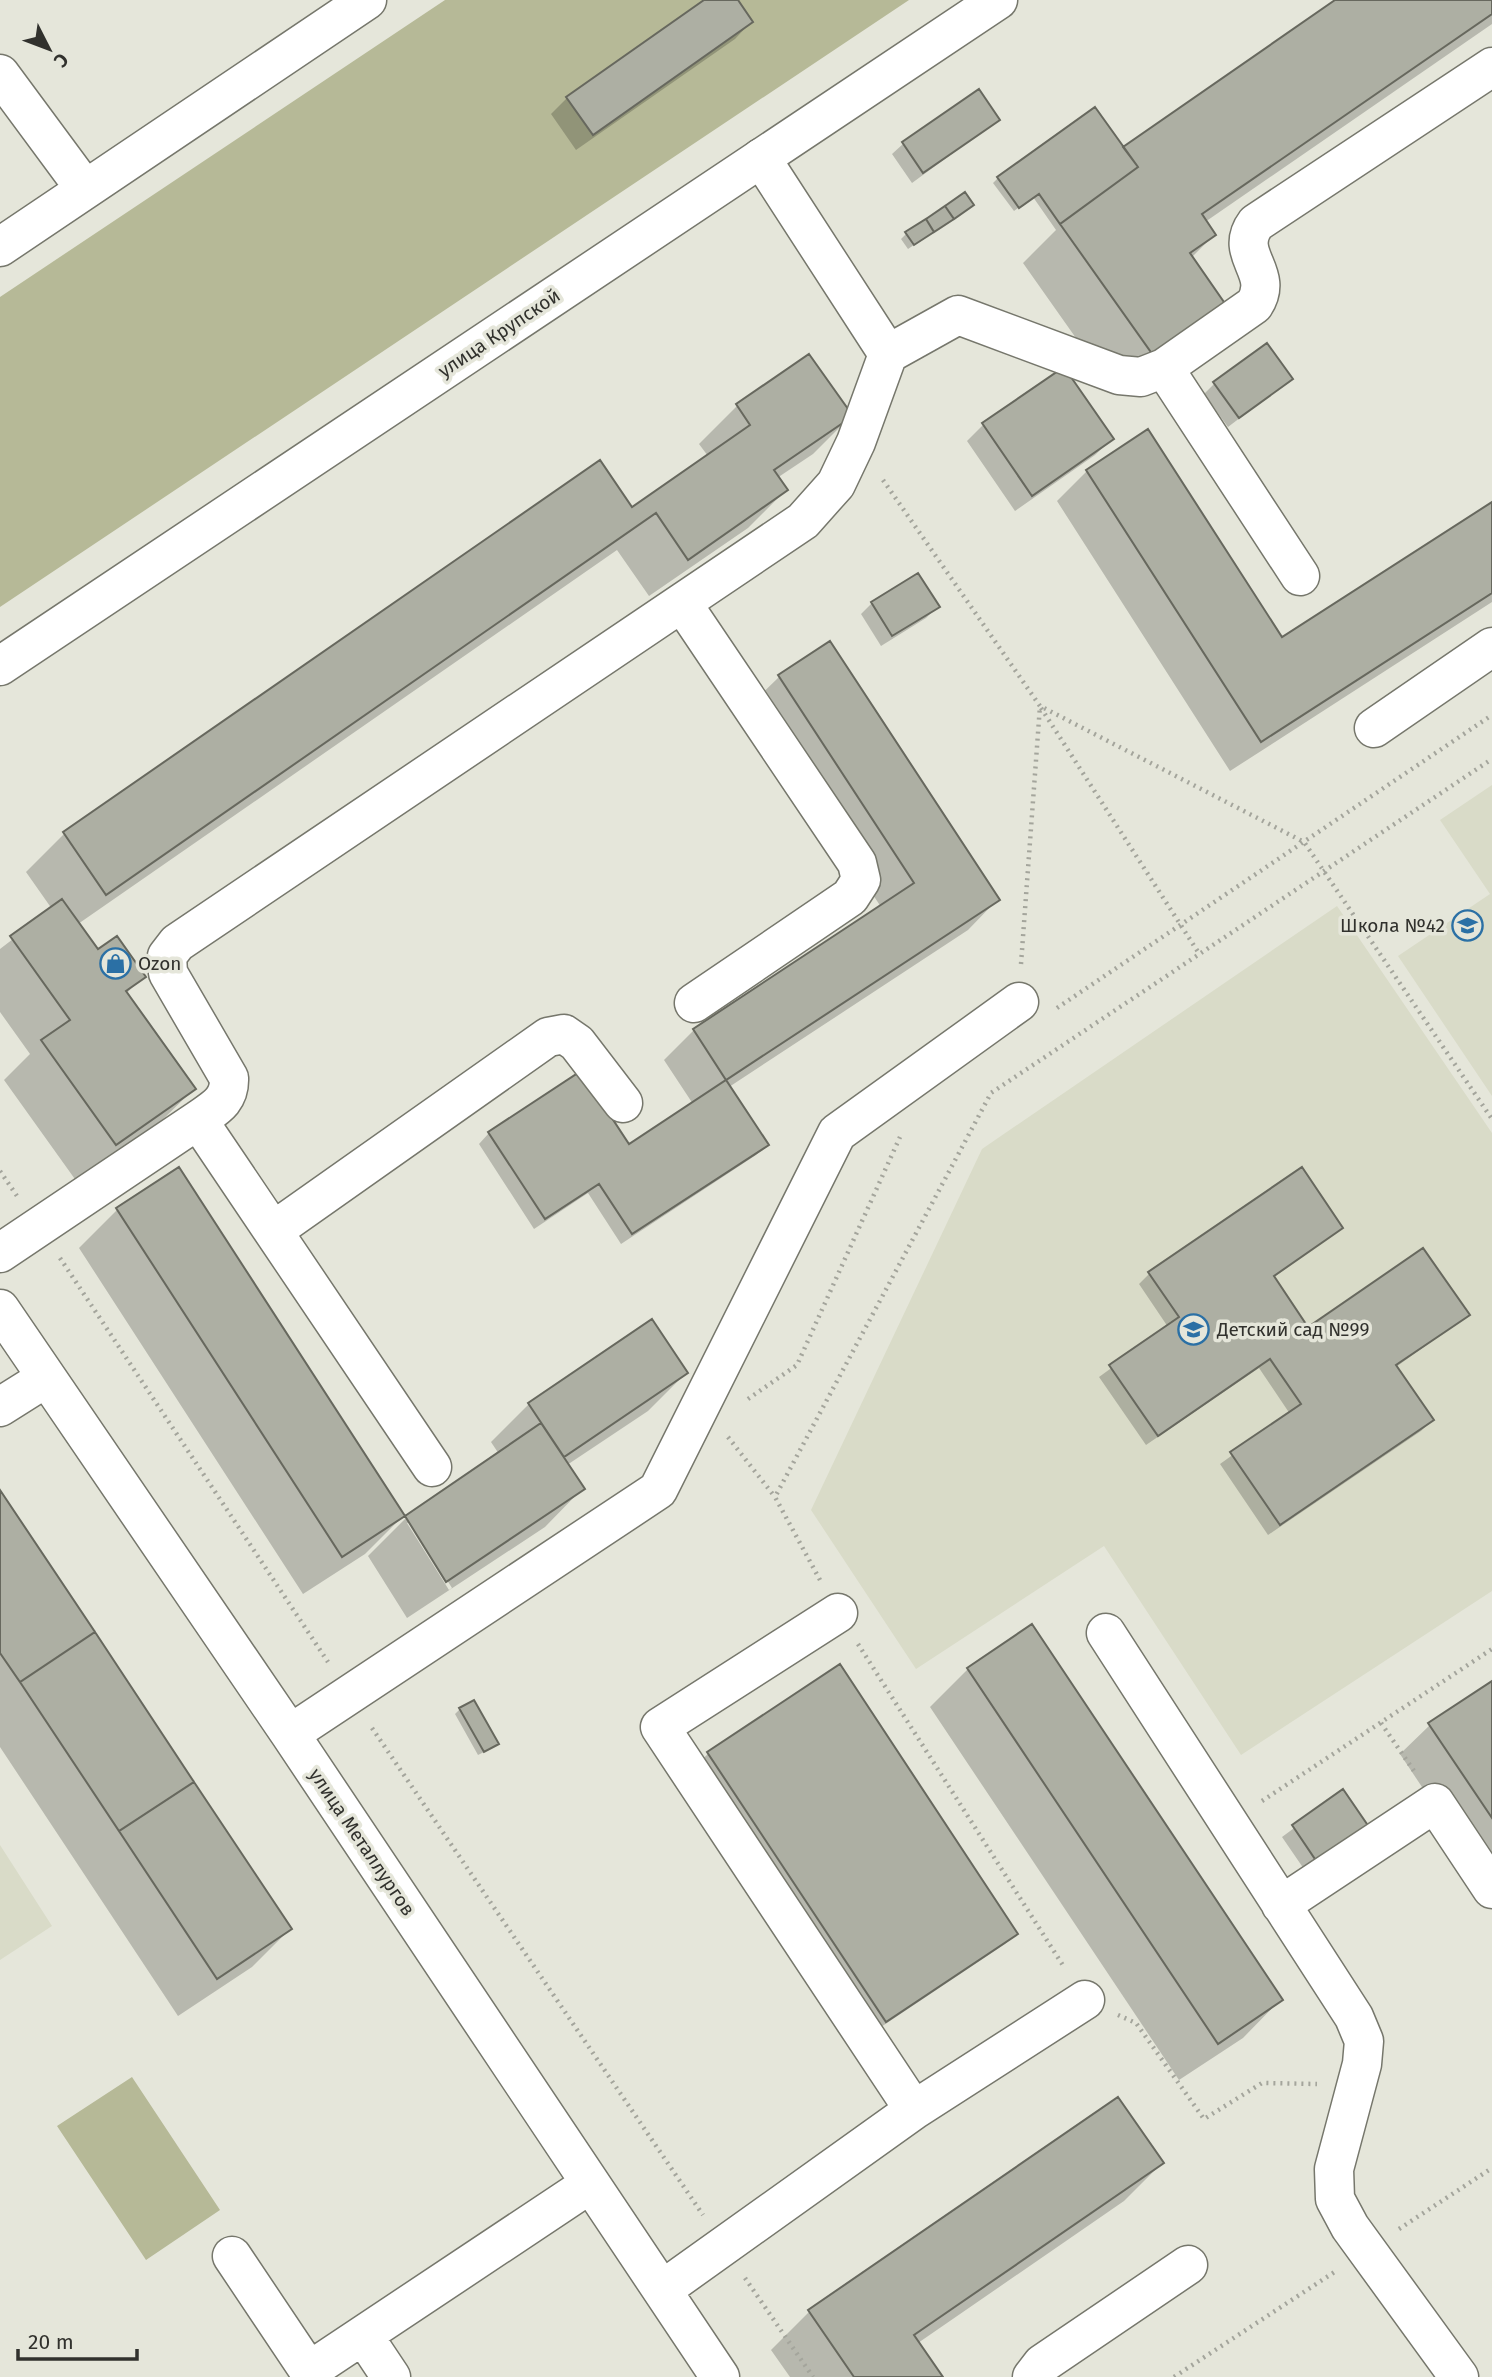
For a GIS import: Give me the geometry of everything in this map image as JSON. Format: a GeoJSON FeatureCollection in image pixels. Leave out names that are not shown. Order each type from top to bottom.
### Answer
{"type":"FeatureCollection","features":[{"type":"Feature","properties":{"kind":"street"},"geometry":{"type":"LineString","coordinates":[[0,247],[367,0]]}},
{"type":"Feature","properties":{"kind":"street","name":"улица Крупской"},"geometry":{"type":"LineString","coordinates":[[0,666],[998,0]]}},
{"type":"Feature","properties":{"kind":"street"},"geometry":{"type":"LineString","coordinates":[[0,1253],[221,1104],[229,1091],[229,1078],[168,973],[167,956],[177,943],[803,521],[836,484],[856,442],[888,354],[958,315],[1119,374],[1141,377],[1164,368],[1254,305],[1262,293],[1262,282],[1247,247],[1248,233],[1256,223],[1492,67]]}},
{"type":"Feature","properties":{"kind":"street"},"geometry":{"type":"LineString","coordinates":[[0,74],[85,189]]}},
{"type":"Feature","properties":{"kind":"street"},"geometry":{"type":"LineString","coordinates":[[761,158],[888,354]]}},
{"type":"Feature","properties":{"kind":"street"},"geometry":{"type":"LineString","coordinates":[[1164,368],[1300,576]]}},
{"type":"Feature","properties":{"kind":"street"},"geometry":{"type":"LineString","coordinates":[[682,603],[857,863],[861,880],[850,897],[694,1003]]}},
{"type":"Feature","properties":{"kind":"street"},"geometry":{"type":"LineString","coordinates":[[1374,728],[1492,647]]}},
{"type":"Feature","properties":{"kind":"street"},"geometry":{"type":"LineString","coordinates":[[290,1734],[659,1490],[837,1133],[1036,1006]]}},
{"type":"Feature","properties":{"kind":"street"},"geometry":{"type":"LineString","coordinates":[[273,1231],[548,1037],[564,1034],[577,1043],[623,1103]]}},
{"type":"Feature","properties":{"kind":"street"},"geometry":{"type":"LineString","coordinates":[[198,1120],[432,1467]]}},
{"type":"Feature","properties":{"kind":"street","name":"улица Металлургов"},"geometry":{"type":"LineString","coordinates":[[0,1309],[290,1734],[720,2377]]}},
{"type":"Feature","properties":{"kind":"street"},"geometry":{"type":"LineString","coordinates":[[0,1408],[46,1378]]}},
{"type":"Feature","properties":{"kind":"street"},"geometry":{"type":"LineString","coordinates":[[838,1613],[660,1727],[914,2110]]}},
{"type":"Feature","properties":{"kind":"street"},"geometry":{"type":"LineString","coordinates":[[1106,1633],[1359,2029],[1364,2041],[1357,2084],[1334,2169],[1335,2199],[1350,2227],[1459,2377]]}},
{"type":"Feature","properties":{"kind":"street"},"geometry":{"type":"LineString","coordinates":[[1281,1905],[1435,1803],[1492,1889]]}},
{"type":"Feature","properties":{"kind":"street"},"geometry":{"type":"LineString","coordinates":[[662,2290],[914,2110],[1085,2000]]}},
{"type":"Feature","properties":{"kind":"street"},"geometry":{"type":"LineString","coordinates":[[232,2256],[311,2374],[363,2335],[590,2184]]}},
{"type":"Feature","properties":{"kind":"street"},"geometry":{"type":"LineString","coordinates":[[1032,2377],[1042,2364],[1188,2265]]}},
{"type":"Feature","properties":{"kind":"street"},"geometry":{"type":"LineString","coordinates":[[363,2335],[391,2377]]}},
{"type":"Feature","properties":{"kind":"path"},"geometry":{"type":"LineString","coordinates":[[856,442],[1040,706],[1200,954]]}},
{"type":"Feature","properties":{"kind":"path"},"geometry":{"type":"LineString","coordinates":[[1040,706],[1304,842],[1492,1119]]}},
{"type":"Feature","properties":{"kind":"path"},"geometry":{"type":"LineString","coordinates":[[1040,706],[1036,1006],[1181,925],[1492,715]]}},
{"type":"Feature","properties":{"kind":"path"},"geometry":{"type":"LineString","coordinates":[[775,1497],[991,1093],[1492,759]]}},
{"type":"Feature","properties":{"kind":"path"},"geometry":{"type":"LineString","coordinates":[[746,1401],[797,1365],[904,1128]]}},
{"type":"Feature","properties":{"kind":"path"},"geometry":{"type":"LineString","coordinates":[[0,1171],[349,1695],[813,2377]]}},
{"type":"Feature","properties":{"kind":"path"},"geometry":{"type":"LineString","coordinates":[[724,1433],[775,1497],[838,1613],[1085,2000],[1136,2023],[1204,2119],[1262,2083],[1357,2084]]}},
{"type":"Feature","properties":{"kind":"path"},"geometry":{"type":"LineString","coordinates":[[1229,1823],[1492,1649]]}},
{"type":"Feature","properties":{"kind":"path"},"geometry":{"type":"LineString","coordinates":[[1381,1723],[1435,1803]]}},
{"type":"Feature","properties":{"kind":"shaded area","name":"Школа №42"},"geometry":{"type":"Polygon","coordinates":[[[1492,785],[1492,1096],[1398,956],[1490,894],[1440,820],[1492,785]]]}},
{"type":"Feature","properties":{"kind":"shaded area","name":"Детский сад №99"},"geometry":{"type":"Polygon","coordinates":[[[1337,906],[1492,1133],[1492,1591],[1241,1755],[1104,1546],[916,1669],[811,1510],[982,1149],[1337,906]]]}},
{"type":"Feature","properties":{"kind":"shaded area"},"geometry":{"type":"Polygon","coordinates":[[[0,1845],[52,1926],[0,1960],[0,1845]]]}},
{"type":"Feature","properties":{"kind":"green space"},"geometry":{"type":"Polygon","coordinates":[[[445,0],[909,0],[0,607],[0,297],[445,0]]]}},
{"type":"Feature","properties":{"kind":"green space"},"geometry":{"type":"Polygon","coordinates":[[[132,2077],[220,2210],[146,2260],[57,2126],[132,2077]]]}},
{"type":"Feature","properties":{"kind":"building"},"geometry":{"type":"Polygon","coordinates":[[[704,0],[738,0],[753,22],[593,135],[566,97],[704,0]]]}},
{"type":"Feature","properties":{"kind":"building"},"geometry":{"type":"Polygon","coordinates":[[[1335,0],[1492,0],[1492,14],[1202,214],[1216,235],[1190,253],[1226,305],[1153,355],[1060,224],[1138,167],[1123,147],[1335,0]]]}},
{"type":"Feature","properties":{"kind":"building"},"geometry":{"type":"Polygon","coordinates":[[[979,89],[1000,120],[923,173],[902,142],[979,89]]]}},
{"type":"Feature","properties":{"kind":"building"},"geometry":{"type":"Polygon","coordinates":[[[1095,107],[1138,167],[1060,224],[1039,194],[1019,208],[997,177],[1095,107]]]}},
{"type":"Feature","properties":{"kind":"building"},"geometry":{"type":"Polygon","coordinates":[[[965,192],[974,205],[954,219],[945,206],[965,192]]]}},
{"type":"Feature","properties":{"kind":"building"},"geometry":{"type":"Polygon","coordinates":[[[945,206],[954,219],[934,232],[926,219],[945,206]]]}},
{"type":"Feature","properties":{"kind":"building"},"geometry":{"type":"Polygon","coordinates":[[[926,219],[934,232],[914,245],[905,232],[926,219]]]}},
{"type":"Feature","properties":{"kind":"building"},"geometry":{"type":"Polygon","coordinates":[[[1267,343],[1293,379],[1239,418],[1213,382],[1267,343]]]}},
{"type":"Feature","properties":{"kind":"building"},"geometry":{"type":"Polygon","coordinates":[[[809,354],[853,416],[774,470],[788,490],[688,560],[656,513],[106,895],[63,832],[600,460],[632,507],[750,425],[736,404],[809,354]]]}},
{"type":"Feature","properties":{"kind":"building"},"geometry":{"type":"Polygon","coordinates":[[[1064,367],[1114,439],[1032,496],[982,423],[1064,367]]]}},
{"type":"Feature","properties":{"kind":"building"},"geometry":{"type":"Polygon","coordinates":[[[1148,429],[1282,637],[1492,502],[1492,593],[1261,742],[1086,470],[1148,429]]]}},
{"type":"Feature","properties":{"kind":"building"},"geometry":{"type":"Polygon","coordinates":[[[918,573],[940,607],[892,636],[871,602],[918,573]]]}},
{"type":"Feature","properties":{"kind":"building"},"geometry":{"type":"Polygon","coordinates":[[[830,641],[1000,900],[726,1080],[693,1029],[914,883],[778,675],[830,641]]]}},
{"type":"Feature","properties":{"kind":"building"},"geometry":{"type":"Polygon","coordinates":[[[62,899],[98,949],[117,936],[146,977],[126,991],[196,1089],[116,1145],[41,1040],[70,1020],[10,936],[62,899]]]}},
{"type":"Feature","properties":{"kind":"building"},"geometry":{"type":"Polygon","coordinates":[[[581,1071],[629,1144],[726,1080],[769,1145],[632,1234],[599,1184],[545,1219],[488,1132],[581,1071]]]}},
{"type":"Feature","properties":{"kind":"building"},"geometry":{"type":"Polygon","coordinates":[[[179,1167],[405,1516],[342,1557],[116,1208],[179,1167]]]}},
{"type":"Feature","properties":{"kind":"building"},"geometry":{"type":"Polygon","coordinates":[[[1302,1167],[1343,1228],[1274,1276],[1308,1327],[1423,1248],[1470,1315],[1396,1365],[1434,1420],[1280,1525],[1230,1452],[1301,1404],[1270,1359],[1158,1436],[1109,1365],[1179,1317],[1148,1272],[1302,1167]]]}},
{"type":"Feature","properties":{"kind":"building"},"geometry":{"type":"Polygon","coordinates":[[[652,1319],[688,1373],[564,1457],[528,1403],[652,1319]]]}},
{"type":"Feature","properties":{"kind":"building"},"geometry":{"type":"Polygon","coordinates":[[[541,1423],[585,1489],[446,1582],[405,1516],[541,1423]]]}},
{"type":"Feature","properties":{"kind":"building"},"geometry":{"type":"Polygon","coordinates":[[[0,1490],[95,1632],[20,1682],[0,1653],[0,1490]]]}},
{"type":"Feature","properties":{"kind":"building"},"geometry":{"type":"Polygon","coordinates":[[[1032,1624],[1283,2000],[1218,2044],[967,1668],[1032,1624]]]}},
{"type":"Feature","properties":{"kind":"building"},"geometry":{"type":"Polygon","coordinates":[[[95,1632],[194,1782],[119,1831],[20,1682],[95,1632]]]}},
{"type":"Feature","properties":{"kind":"building"},"geometry":{"type":"Polygon","coordinates":[[[840,1664],[1018,1934],[886,2022],[707,1752],[840,1664]]]}},
{"type":"Feature","properties":{"kind":"building"},"geometry":{"type":"Polygon","coordinates":[[[1492,1681],[1492,1818],[1428,1723],[1492,1681]]]}},
{"type":"Feature","properties":{"kind":"building"},"geometry":{"type":"Polygon","coordinates":[[[474,1700],[499,1744],[484,1752],[459,1708],[474,1700]]]}},
{"type":"Feature","properties":{"kind":"building"},"geometry":{"type":"Polygon","coordinates":[[[194,1782],[292,1929],[217,1979],[119,1831],[194,1782]]]}},
{"type":"Feature","properties":{"kind":"building"},"geometry":{"type":"Polygon","coordinates":[[[1343,1789],[1369,1827],[1317,1862],[1292,1825],[1343,1789]]]}},
{"type":"Feature","properties":{"kind":"building"},"geometry":{"type":"Polygon","coordinates":[[[1118,2097],[1164,2163],[914,2335],[943,2377],[854,2377],[808,2310],[1118,2097]]]}},
{"type":"Feature","properties":{"kind":"place","name":"Школа №42"},"geometry":{"type":"Point","coordinates":[1468,925]}},
{"type":"Feature","properties":{"kind":"place","name":"Ozon"},"geometry":{"type":"Point","coordinates":[115,963]}},
{"type":"Feature","properties":{"kind":"place","name":"Детский сад №99"},"geometry":{"type":"Point","coordinates":[1194,1329]}}]}
